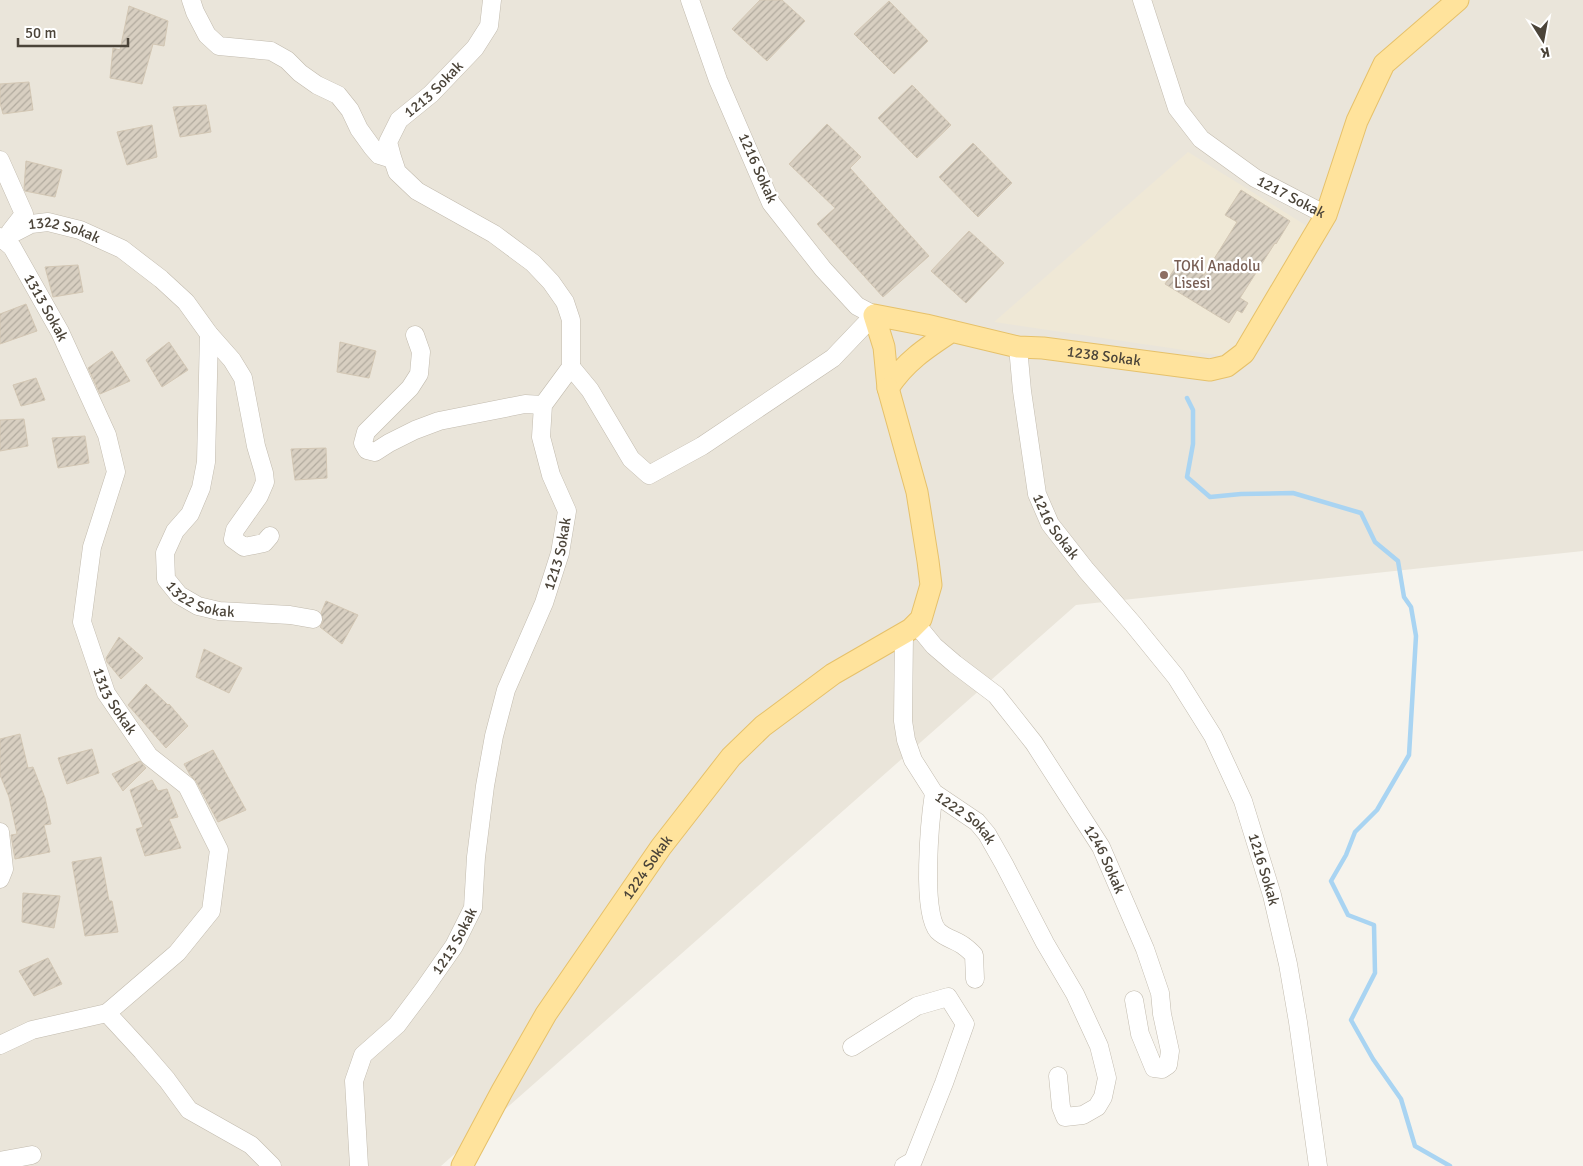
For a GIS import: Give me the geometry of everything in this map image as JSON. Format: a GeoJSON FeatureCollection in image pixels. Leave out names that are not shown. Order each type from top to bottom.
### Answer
{"type":"FeatureCollection","features":[{"type":"Feature","properties":{"kind":"main road"},"geometry":{"type":"LineString","coordinates":[[1326,215],[1357,121],[1384,64],[1458,0]]}},
{"type":"Feature","properties":{"kind":"main road","name":"1217 Sokak"},"geometry":{"type":"LineString","coordinates":[[1189,367],[1210,370],[1227,366],[1244,353],[1326,215]]}},
{"type":"Feature","properties":{"kind":"main road","name":"1216 Sokak"},"geometry":{"type":"LineString","coordinates":[[874,315],[1018,346]]}},
{"type":"Feature","properties":{"kind":"main road","name":"1222 Sokak"},"geometry":{"type":"LineString","coordinates":[[874,315],[884,347],[888,388],[917,492],[928,561],[930,585],[921,619],[910,629]]}},
{"type":"Feature","properties":{"kind":"main road"},"geometry":{"type":"LineString","coordinates":[[888,388],[898,373],[922,350],[952,331]]}},
{"type":"Feature","properties":{"kind":"main road","name":"1238 Sokak"},"geometry":{"type":"LineString","coordinates":[[1018,346],[1189,367]]}},
{"type":"Feature","properties":{"kind":"main road","name":"1224 Sokak"},"geometry":{"type":"LineString","coordinates":[[462,1166],[502,1090],[546,1014],[661,847],[731,757],[763,726],[833,674],[910,629]]}},
{"type":"Feature","properties":{"kind":"street"},"geometry":{"type":"LineString","coordinates":[[191,0],[207,35],[219,46],[271,51],[287,60],[317,86],[338,95],[350,110],[358,129],[372,147],[380,155],[392,159],[397,172],[417,191],[494,234],[534,263],[565,302],[570,320],[571,367],[543,405],[525,404],[439,421],[398,439],[376,452],[367,450],[362,443],[366,432],[410,388],[419,374],[420,352],[415,336]]}},
{"type":"Feature","properties":{"kind":"street","name":"1213 Sokak"},"geometry":{"type":"LineString","coordinates":[[392,159],[388,142],[399,120],[431,94],[475,48],[490,26],[492,0]]}},
{"type":"Feature","properties":{"kind":"street","name":"1216 Sokak"},"geometry":{"type":"LineString","coordinates":[[690,0],[718,80],[771,202],[823,269],[858,306],[874,315]]}},
{"type":"Feature","properties":{"kind":"street","name":"1217 Sokak"},"geometry":{"type":"LineString","coordinates":[[1142,0],[1177,108],[1201,139],[1255,178],[1326,215]]}},
{"type":"Feature","properties":{"kind":"street"},"geometry":{"type":"LineString","coordinates":[[0,160],[24,214],[18,224],[1,239]]}},
{"type":"Feature","properties":{"kind":"street","name":"1322 Sokak"},"geometry":{"type":"LineString","coordinates":[[1,239],[30,224],[48,222],[80,230],[122,249],[186,302],[209,334],[232,360],[243,378],[256,446],[264,473],[265,482],[259,496],[235,530],[233,539],[244,547],[264,543],[270,536]]}},
{"type":"Feature","properties":{"kind":"street","name":"1313 Sokak"},"geometry":{"type":"LineString","coordinates":[[0,1045],[32,1030],[107,1013],[177,954],[211,911],[219,850],[187,786],[149,756],[106,694],[82,622],[92,547],[116,472],[106,435],[60,332],[12,247],[1,239]]}},
{"type":"Feature","properties":{"kind":"street"},"geometry":{"type":"LineString","coordinates":[[571,367],[590,390],[631,459],[649,475],[702,446],[833,358],[874,315]]}},
{"type":"Feature","properties":{"kind":"street","name":"1322 Sokak"},"geometry":{"type":"LineString","coordinates":[[209,334],[206,462],[201,488],[190,514],[174,531],[165,553],[166,579],[179,595],[198,606],[218,611],[290,615],[313,619]]}},
{"type":"Feature","properties":{"kind":"street","name":"1216 Sokak"},"geometry":{"type":"LineString","coordinates":[[1018,346],[1022,391],[1037,494],[1050,524],[1176,677],[1213,736],[1243,801],[1272,895],[1288,964],[1318,1166]]}},
{"type":"Feature","properties":{"kind":"street","name":"1213 Sokak"},"geometry":{"type":"LineString","coordinates":[[359,1166],[354,1081],[363,1055],[397,1025],[424,989],[454,946],[473,908],[476,857],[485,786],[494,736],[506,690],[544,602],[560,553],[567,511],[551,475],[541,437],[543,405]]}},
{"type":"Feature","properties":{"kind":"street","name":"1222 Sokak"},"geometry":{"type":"LineString","coordinates":[[910,629],[903,721],[906,740],[914,760],[934,793],[977,822],[987,834],[1045,943],[1075,994],[1099,1046],[1107,1078],[1103,1097],[1098,1107],[1083,1115],[1065,1117],[1061,1107],[1058,1076]]}},
{"type":"Feature","properties":{"kind":"street","name":"1246 Sokak"},"geometry":{"type":"LineString","coordinates":[[910,629],[996,695],[1034,743],[1101,848],[1145,948],[1160,993],[1162,1014],[1170,1051],[1168,1065],[1162,1069],[1154,1068],[1148,1056],[1140,1034],[1134,1000]]}},
{"type":"Feature","properties":{"kind":"street"},"geometry":{"type":"LineString","coordinates":[[934,793],[930,821],[929,862],[929,898],[932,918],[938,930],[950,939],[965,946],[974,955],[975,979]]}},
{"type":"Feature","properties":{"kind":"street"},"geometry":{"type":"LineString","coordinates":[[0,832],[4,869],[0,879]]}},
{"type":"Feature","properties":{"kind":"street"},"geometry":{"type":"LineString","coordinates":[[852,1047],[917,1006],[948,997],[965,1024],[944,1084],[913,1161],[904,1166]]}},
{"type":"Feature","properties":{"kind":"street"},"geometry":{"type":"LineString","coordinates":[[107,1013],[148,1058],[188,1110],[251,1145],[272,1166]]}},
{"type":"Feature","properties":{"kind":"street"},"geometry":{"type":"LineString","coordinates":[[0,1161],[32,1155]]}},
{"type":"Feature","properties":{"kind":"shaded area"},"geometry":{"type":"Polygon","coordinates":[[[0,0],[1583,0],[1583,551],[1076,605],[441,1166],[0,1166],[0,0]]]}},
{"type":"Feature","properties":{"kind":"shaded area","name":"TOKİ Anadolu Lisesi"},"geometry":{"type":"Polygon","coordinates":[[[1188,152],[1310,228],[1231,357],[994,322],[1188,152]]]}},
{"type":"Feature","properties":{"kind":"building"},"geometry":{"type":"Polygon","coordinates":[[[760,0],[782,0],[805,21],[767,61],[732,29],[760,0]]]}},
{"type":"Feature","properties":{"kind":"building"},"geometry":{"type":"Polygon","coordinates":[[[889,1],[928,41],[894,74],[854,34],[889,1]]]}},
{"type":"Feature","properties":{"kind":"building"},"geometry":{"type":"Polygon","coordinates":[[[129,6],[168,21],[164,46],[153,44],[142,84],[110,78],[113,48],[120,50],[129,6]]]}},
{"type":"Feature","properties":{"kind":"building"},"geometry":{"type":"Polygon","coordinates":[[[29,82],[33,110],[3,114],[0,103],[0,84],[29,82]]]}},
{"type":"Feature","properties":{"kind":"building"},"geometry":{"type":"Polygon","coordinates":[[[912,85],[951,125],[917,158],[878,118],[912,85]]]}},
{"type":"Feature","properties":{"kind":"building"},"geometry":{"type":"Polygon","coordinates":[[[206,105],[211,132],[180,137],[173,107],[206,105]]]}},
{"type":"Feature","properties":{"kind":"building"},"geometry":{"type":"Polygon","coordinates":[[[827,124],[861,157],[850,168],[929,256],[883,297],[817,224],[835,208],[789,164],[827,124]]]}},
{"type":"Feature","properties":{"kind":"building"},"geometry":{"type":"Polygon","coordinates":[[[152,125],[157,157],[127,165],[117,132],[152,125]]]}},
{"type":"Feature","properties":{"kind":"building"},"geometry":{"type":"Polygon","coordinates":[[[973,143],[1012,183],[978,217],[939,177],[973,143]]]}},
{"type":"Feature","properties":{"kind":"building"},"geometry":{"type":"Polygon","coordinates":[[[26,161],[62,170],[55,197],[25,191],[26,161]]]}},
{"type":"Feature","properties":{"kind":"building"},"geometry":{"type":"Polygon","coordinates":[[[1241,190],[1290,221],[1240,298],[1248,303],[1242,313],[1237,310],[1229,323],[1165,284],[1180,260],[1204,275],[1237,222],[1225,215],[1241,190]]]}},
{"type":"Feature","properties":{"kind":"building"},"geometry":{"type":"Polygon","coordinates":[[[969,231],[1004,263],[966,303],[931,271],[969,231]]]}},
{"type":"Feature","properties":{"kind":"building"},"geometry":{"type":"Polygon","coordinates":[[[78,265],[83,292],[53,297],[45,267],[78,265]]]}},
{"type":"Feature","properties":{"kind":"building"},"geometry":{"type":"Polygon","coordinates":[[[26,304],[37,331],[0,344],[0,314],[26,304]]]}},
{"type":"Feature","properties":{"kind":"building"},"geometry":{"type":"Polygon","coordinates":[[[169,342],[188,370],[162,387],[146,360],[169,342]]]}},
{"type":"Feature","properties":{"kind":"building"},"geometry":{"type":"Polygon","coordinates":[[[340,342],[376,351],[369,378],[337,372],[340,342]]]}},
{"type":"Feature","properties":{"kind":"building"},"geometry":{"type":"Polygon","coordinates":[[[112,351],[130,381],[100,394],[88,368],[112,351]]]}},
{"type":"Feature","properties":{"kind":"building"},"geometry":{"type":"Polygon","coordinates":[[[36,378],[45,400],[21,406],[13,385],[36,378]]]}},
{"type":"Feature","properties":{"kind":"building"},"geometry":{"type":"Polygon","coordinates":[[[24,419],[28,446],[0,451],[0,420],[24,419]]]}},
{"type":"Feature","properties":{"kind":"building"},"geometry":{"type":"Polygon","coordinates":[[[85,436],[89,463],[58,468],[52,438],[85,436]]]}},
{"type":"Feature","properties":{"kind":"building"},"geometry":{"type":"Polygon","coordinates":[[[326,448],[327,478],[295,480],[291,449],[326,448]]]}},
{"type":"Feature","properties":{"kind":"building"},"geometry":{"type":"Polygon","coordinates":[[[326,601],[358,615],[342,644],[320,627],[323,621],[321,613],[326,601]]]}},
{"type":"Feature","properties":{"kind":"building"},"geometry":{"type":"Polygon","coordinates":[[[119,637],[143,658],[121,679],[107,662],[106,658],[119,637]]]}},
{"type":"Feature","properties":{"kind":"building"},"geometry":{"type":"Polygon","coordinates":[[[204,649],[242,668],[229,693],[196,677],[204,649]]]}},
{"type":"Feature","properties":{"kind":"building"},"geometry":{"type":"Polygon","coordinates":[[[146,684],[169,704],[188,726],[166,748],[128,705],[146,684]]]}},
{"type":"Feature","properties":{"kind":"building"},"geometry":{"type":"Polygon","coordinates":[[[20,734],[28,768],[33,767],[45,798],[51,824],[44,825],[50,852],[15,859],[11,835],[17,834],[9,797],[0,775],[0,739],[20,734]]]}},
{"type":"Feature","properties":{"kind":"building"},"geometry":{"type":"Polygon","coordinates":[[[92,749],[99,773],[67,784],[58,758],[92,749]]]}},
{"type":"Feature","properties":{"kind":"building"},"geometry":{"type":"Polygon","coordinates":[[[213,750],[246,810],[218,822],[196,781],[184,764],[213,750]]]}},
{"type":"Feature","properties":{"kind":"building"},"geometry":{"type":"Polygon","coordinates":[[[140,761],[146,768],[123,791],[112,774],[140,761]]]}},
{"type":"Feature","properties":{"kind":"building"},"geometry":{"type":"Polygon","coordinates":[[[152,780],[158,791],[167,789],[178,817],[169,819],[181,848],[145,856],[136,829],[143,827],[130,790],[152,780]]]}},
{"type":"Feature","properties":{"kind":"building"},"geometry":{"type":"Polygon","coordinates":[[[101,857],[109,901],[112,901],[118,932],[85,936],[72,862],[101,857]]]}},
{"type":"Feature","properties":{"kind":"building"},"geometry":{"type":"Polygon","coordinates":[[[23,893],[60,896],[54,928],[22,922],[23,893]]]}},
{"type":"Feature","properties":{"kind":"building"},"geometry":{"type":"Polygon","coordinates":[[[48,958],[62,984],[34,996],[19,971],[48,958]]]}},
{"type":"Feature","properties":{"kind":"waterway"},"geometry":{"type":"LineString","coordinates":[[1187,398],[1193,410],[1193,444],[1187,477],[1210,497],[1241,494],[1293,493],[1361,513],[1375,542],[1398,561],[1404,597],[1411,607],[1416,636],[1409,755],[1377,810],[1355,832],[1346,855],[1331,881],[1348,915],[1374,925],[1375,973],[1351,1020],[1373,1059],[1401,1099],[1415,1146],[1450,1166]]}},
{"type":"Feature","properties":{"kind":"place","name":"TOKİ Anadolu Lisesi"},"geometry":{"type":"Point","coordinates":[1164,275]}}]}
